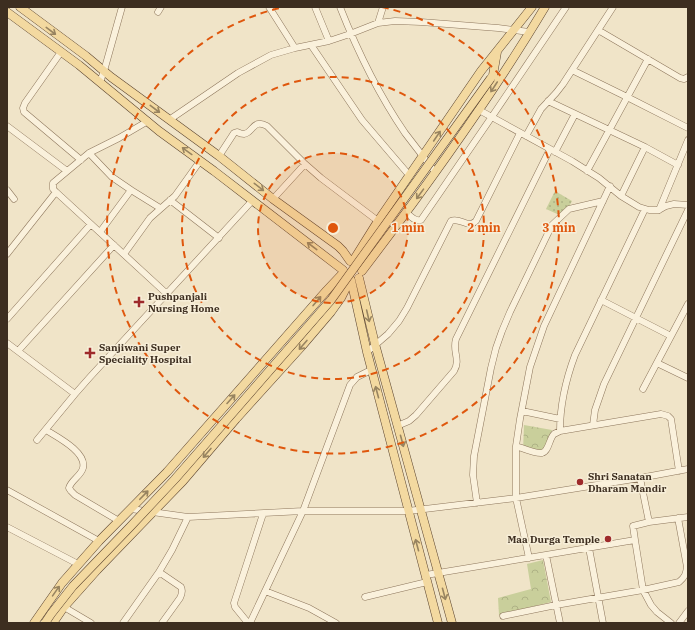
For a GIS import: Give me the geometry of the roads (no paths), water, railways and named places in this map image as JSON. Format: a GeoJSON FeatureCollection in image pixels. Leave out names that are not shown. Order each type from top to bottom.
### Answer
{"type":"FeatureCollection","features":[{"type":"Feature","properties":{"kind":"main road"},"geometry":{"type":"LineString","coordinates":[[20,7],[169,120],[220,156],[273,199],[338,246],[352,261],[360,264],[356,277],[367,352],[438,623]]}},
{"type":"Feature","properties":{"kind":"main road"},"geometry":{"type":"LineString","coordinates":[[34,623],[62,582],[99,541],[167,472],[343,272],[346,264],[352,261],[481,71],[531,7]]}},
{"type":"Feature","properties":{"kind":"main road"},"geometry":{"type":"LineString","coordinates":[[54,623],[64,607],[97,570],[183,481],[332,312],[479,110],[545,7]]}},
{"type":"Feature","properties":{"kind":"main road"},"geometry":{"type":"LineString","coordinates":[[7,12],[79,65],[159,131],[343,272],[346,277],[356,277]]}},
{"type":"Feature","properties":{"kind":"main road"},"geometry":{"type":"LineString","coordinates":[[492,77],[497,51]]}},
{"type":"Feature","properties":{"kind":"main road"},"geometry":{"type":"LineString","coordinates":[[45,623],[73,586],[175,479],[331,300],[492,77],[512,59]]}},
{"type":"Feature","properties":{"kind":"main road"},"geometry":{"type":"LineString","coordinates":[[356,277],[452,623]]}},
{"type":"Feature","properties":{"kind":"main road"},"geometry":{"type":"LineString","coordinates":[[208,425],[222,436]]}},
{"type":"Feature","properties":{"kind":"street"},"geometry":{"type":"LineString","coordinates":[[100,82],[122,7]]}},
{"type":"Feature","properties":{"kind":"street"},"geometry":{"type":"LineString","coordinates":[[269,7],[295,48]]}},
{"type":"Feature","properties":{"kind":"street"},"geometry":{"type":"LineString","coordinates":[[314,7],[329,41]]}},
{"type":"Feature","properties":{"kind":"street"},"geometry":{"type":"LineString","coordinates":[[341,7],[350,34],[372,78],[405,132],[435,172]]}},
{"type":"Feature","properties":{"kind":"street"},"geometry":{"type":"LineString","coordinates":[[378,23],[383,7]]}},
{"type":"Feature","properties":{"kind":"street"},"geometry":{"type":"LineString","coordinates":[[531,7],[540,15]]}},
{"type":"Feature","properties":{"kind":"street"},"geometry":{"type":"LineString","coordinates":[[406,212],[415,220],[421,220],[566,7]]}},
{"type":"Feature","properties":{"kind":"street"},"geometry":{"type":"LineString","coordinates":[[367,352],[388,334],[399,321],[451,221],[457,220],[471,225],[474,224],[523,135],[541,109],[556,93],[572,70],[612,7]]}},
{"type":"Feature","properties":{"kind":"street"},"geometry":{"type":"LineString","coordinates":[[169,120],[238,73],[271,55],[329,41],[378,23],[394,21],[422,22],[530,32]]}},
{"type":"Feature","properties":{"kind":"street"},"geometry":{"type":"LineString","coordinates":[[598,30],[680,78],[687,79]]}},
{"type":"Feature","properties":{"kind":"street"},"geometry":{"type":"LineString","coordinates":[[311,45],[362,120],[409,175]]}},
{"type":"Feature","properties":{"kind":"street"},"geometry":{"type":"LineString","coordinates":[[60,52],[25,103],[24,112],[81,160]]}},
{"type":"Feature","properties":{"kind":"street"},"geometry":{"type":"LineString","coordinates":[[587,171],[648,59]]}},
{"type":"Feature","properties":{"kind":"street"},"geometry":{"type":"LineString","coordinates":[[572,70],[627,96],[688,128]]}},
{"type":"Feature","properties":{"kind":"street"},"geometry":{"type":"LineString","coordinates":[[548,101],[645,147],[678,165]]}},
{"type":"Feature","properties":{"kind":"street"},"geometry":{"type":"LineString","coordinates":[[479,110],[491,118],[572,161],[610,186],[621,196],[644,209],[659,210],[674,204],[688,205]]}},
{"type":"Feature","properties":{"kind":"street"},"geometry":{"type":"LineString","coordinates":[[397,426],[409,421],[416,415],[454,371],[456,367],[454,344],[456,339],[553,151],[575,114]]}},
{"type":"Feature","properties":{"kind":"street"},"geometry":{"type":"LineString","coordinates":[[148,121],[89,153],[52,183],[52,186],[56,192],[167,294]]}},
{"type":"Feature","properties":{"kind":"street"},"geometry":{"type":"LineString","coordinates":[[220,156],[234,133],[237,132],[244,134],[258,123],[262,123],[267,126],[321,178],[378,221]]}},
{"type":"Feature","properties":{"kind":"street"},"geometry":{"type":"LineString","coordinates":[[7,126],[67,171]]}},
{"type":"Feature","properties":{"kind":"street"},"geometry":{"type":"LineString","coordinates":[[659,210],[688,140]]}},
{"type":"Feature","properties":{"kind":"street"},"geometry":{"type":"LineString","coordinates":[[621,196],[645,147]]}},
{"type":"Feature","properties":{"kind":"street"},"geometry":{"type":"LineString","coordinates":[[89,153],[112,177],[160,208]]}},
{"type":"Feature","properties":{"kind":"street"},"geometry":{"type":"LineString","coordinates":[[124,254],[150,218],[180,190],[200,161]]}},
{"type":"Feature","properties":{"kind":"street"},"geometry":{"type":"LineString","coordinates":[[273,199],[305,164]]}},
{"type":"Feature","properties":{"kind":"street"},"geometry":{"type":"LineString","coordinates":[[528,558],[516,498],[516,446],[530,367],[544,326],[610,186]]}},
{"type":"Feature","properties":{"kind":"street"},"geometry":{"type":"LineString","coordinates":[[7,190],[14,199]]}},
{"type":"Feature","properties":{"kind":"street"},"geometry":{"type":"LineString","coordinates":[[100,232],[131,190]]}},
{"type":"Feature","properties":{"kind":"street"},"geometry":{"type":"LineString","coordinates":[[7,254],[56,192]]}},
{"type":"Feature","properties":{"kind":"street"},"geometry":{"type":"LineString","coordinates":[[170,200],[219,238]]}},
{"type":"Feature","properties":{"kind":"street"},"geometry":{"type":"LineString","coordinates":[[38,440],[90,377],[252,201]]}},
{"type":"Feature","properties":{"kind":"street"},"geometry":{"type":"LineString","coordinates":[[477,503],[473,475],[474,456],[491,368],[502,331],[552,225],[569,209],[603,201]]}},
{"type":"Feature","properties":{"kind":"street"},"geometry":{"type":"LineString","coordinates":[[560,431],[562,406],[571,365],[644,209]]}},
{"type":"Feature","properties":{"kind":"street"},"geometry":{"type":"LineString","coordinates":[[593,425],[595,410],[604,384],[688,210]]}},
{"type":"Feature","properties":{"kind":"street"},"geometry":{"type":"LineString","coordinates":[[7,319],[91,224]]}},
{"type":"Feature","properties":{"kind":"street"},"geometry":{"type":"LineString","coordinates":[[18,351],[114,245]]}},
{"type":"Feature","properties":{"kind":"street"},"geometry":{"type":"LineString","coordinates":[[601,300],[671,336]]}},
{"type":"Feature","properties":{"kind":"street"},"geometry":{"type":"LineString","coordinates":[[643,389],[688,304]]}},
{"type":"Feature","properties":{"kind":"street"},"geometry":{"type":"LineString","coordinates":[[7,343],[75,394]]}},
{"type":"Feature","properties":{"kind":"street"},"geometry":{"type":"LineString","coordinates":[[657,363],[688,378]]}},
{"type":"Feature","properties":{"kind":"street"},"geometry":{"type":"LineString","coordinates":[[263,514],[234,603],[235,607],[249,623],[302,511],[350,385],[357,377],[371,370]]}},
{"type":"Feature","properties":{"kind":"street"},"geometry":{"type":"LineString","coordinates":[[522,411],[560,420]]}},
{"type":"Feature","properties":{"kind":"street"},"geometry":{"type":"LineString","coordinates":[[516,446],[542,453],[546,450],[555,434],[560,431],[660,414],[668,416],[671,419],[679,471]]}},
{"type":"Feature","properties":{"kind":"street"},"geometry":{"type":"LineString","coordinates":[[46,430],[74,448],[82,458],[83,468],[70,484],[70,492],[119,521]]}},
{"type":"Feature","properties":{"kind":"street"},"geometry":{"type":"LineString","coordinates":[[131,509],[188,517],[302,511],[408,511],[516,498],[688,469]]}},
{"type":"Feature","properties":{"kind":"street"},"geometry":{"type":"LineString","coordinates":[[640,478],[649,522]]}},
{"type":"Feature","properties":{"kind":"street"},"geometry":{"type":"LineString","coordinates":[[7,490],[99,541]]}},
{"type":"Feature","properties":{"kind":"street"},"geometry":{"type":"LineString","coordinates":[[123,623],[159,572],[172,550],[188,517]]}},
{"type":"Feature","properties":{"kind":"street"},"geometry":{"type":"LineString","coordinates":[[670,623],[651,606],[643,590],[633,526],[649,522],[688,517]]}},
{"type":"Feature","properties":{"kind":"street"},"geometry":{"type":"LineString","coordinates":[[503,616],[679,582],[686,573],[687,566],[678,518]]}},
{"type":"Feature","properties":{"kind":"street"},"geometry":{"type":"LineString","coordinates":[[7,527],[78,564]]}},
{"type":"Feature","properties":{"kind":"street"},"geometry":{"type":"LineString","coordinates":[[365,597],[426,579],[438,573],[635,540]]}},
{"type":"Feature","properties":{"kind":"street"},"geometry":{"type":"LineString","coordinates":[[589,548],[603,623]]}},
{"type":"Feature","properties":{"kind":"street"},"geometry":{"type":"LineString","coordinates":[[546,555],[560,623]]}},
{"type":"Feature","properties":{"kind":"street"},"geometry":{"type":"LineString","coordinates":[[159,572],[181,587],[182,590],[180,598],[162,623]]}},
{"type":"Feature","properties":{"kind":"street"},"geometry":{"type":"LineString","coordinates":[[265,591],[309,608],[336,623]]}},
{"type":"Feature","properties":{"kind":"street"},"geometry":{"type":"LineString","coordinates":[[64,607],[91,623]]}},
{"type":"Feature","properties":{"kind":"street"},"geometry":{"type":"LineString","coordinates":[[679,623],[688,611]]}},
{"type":"Feature","properties":{"kind":"place","name":"Pushpanjali Nursing Home"},"geometry":{"type":"Point","coordinates":[139,302]}},
{"type":"Feature","properties":{"kind":"place","name":"Sanjiwani Super Speciality Hospital"},"geometry":{"type":"Point","coordinates":[90,353]}},
{"type":"Feature","properties":{"kind":"place","name":"Shri Sanatan Dharam Mandir"},"geometry":{"type":"Point","coordinates":[580,482]}},
{"type":"Feature","properties":{"kind":"place","name":"Maa Durga Temple"},"geometry":{"type":"Point","coordinates":[608,539]}}]}
